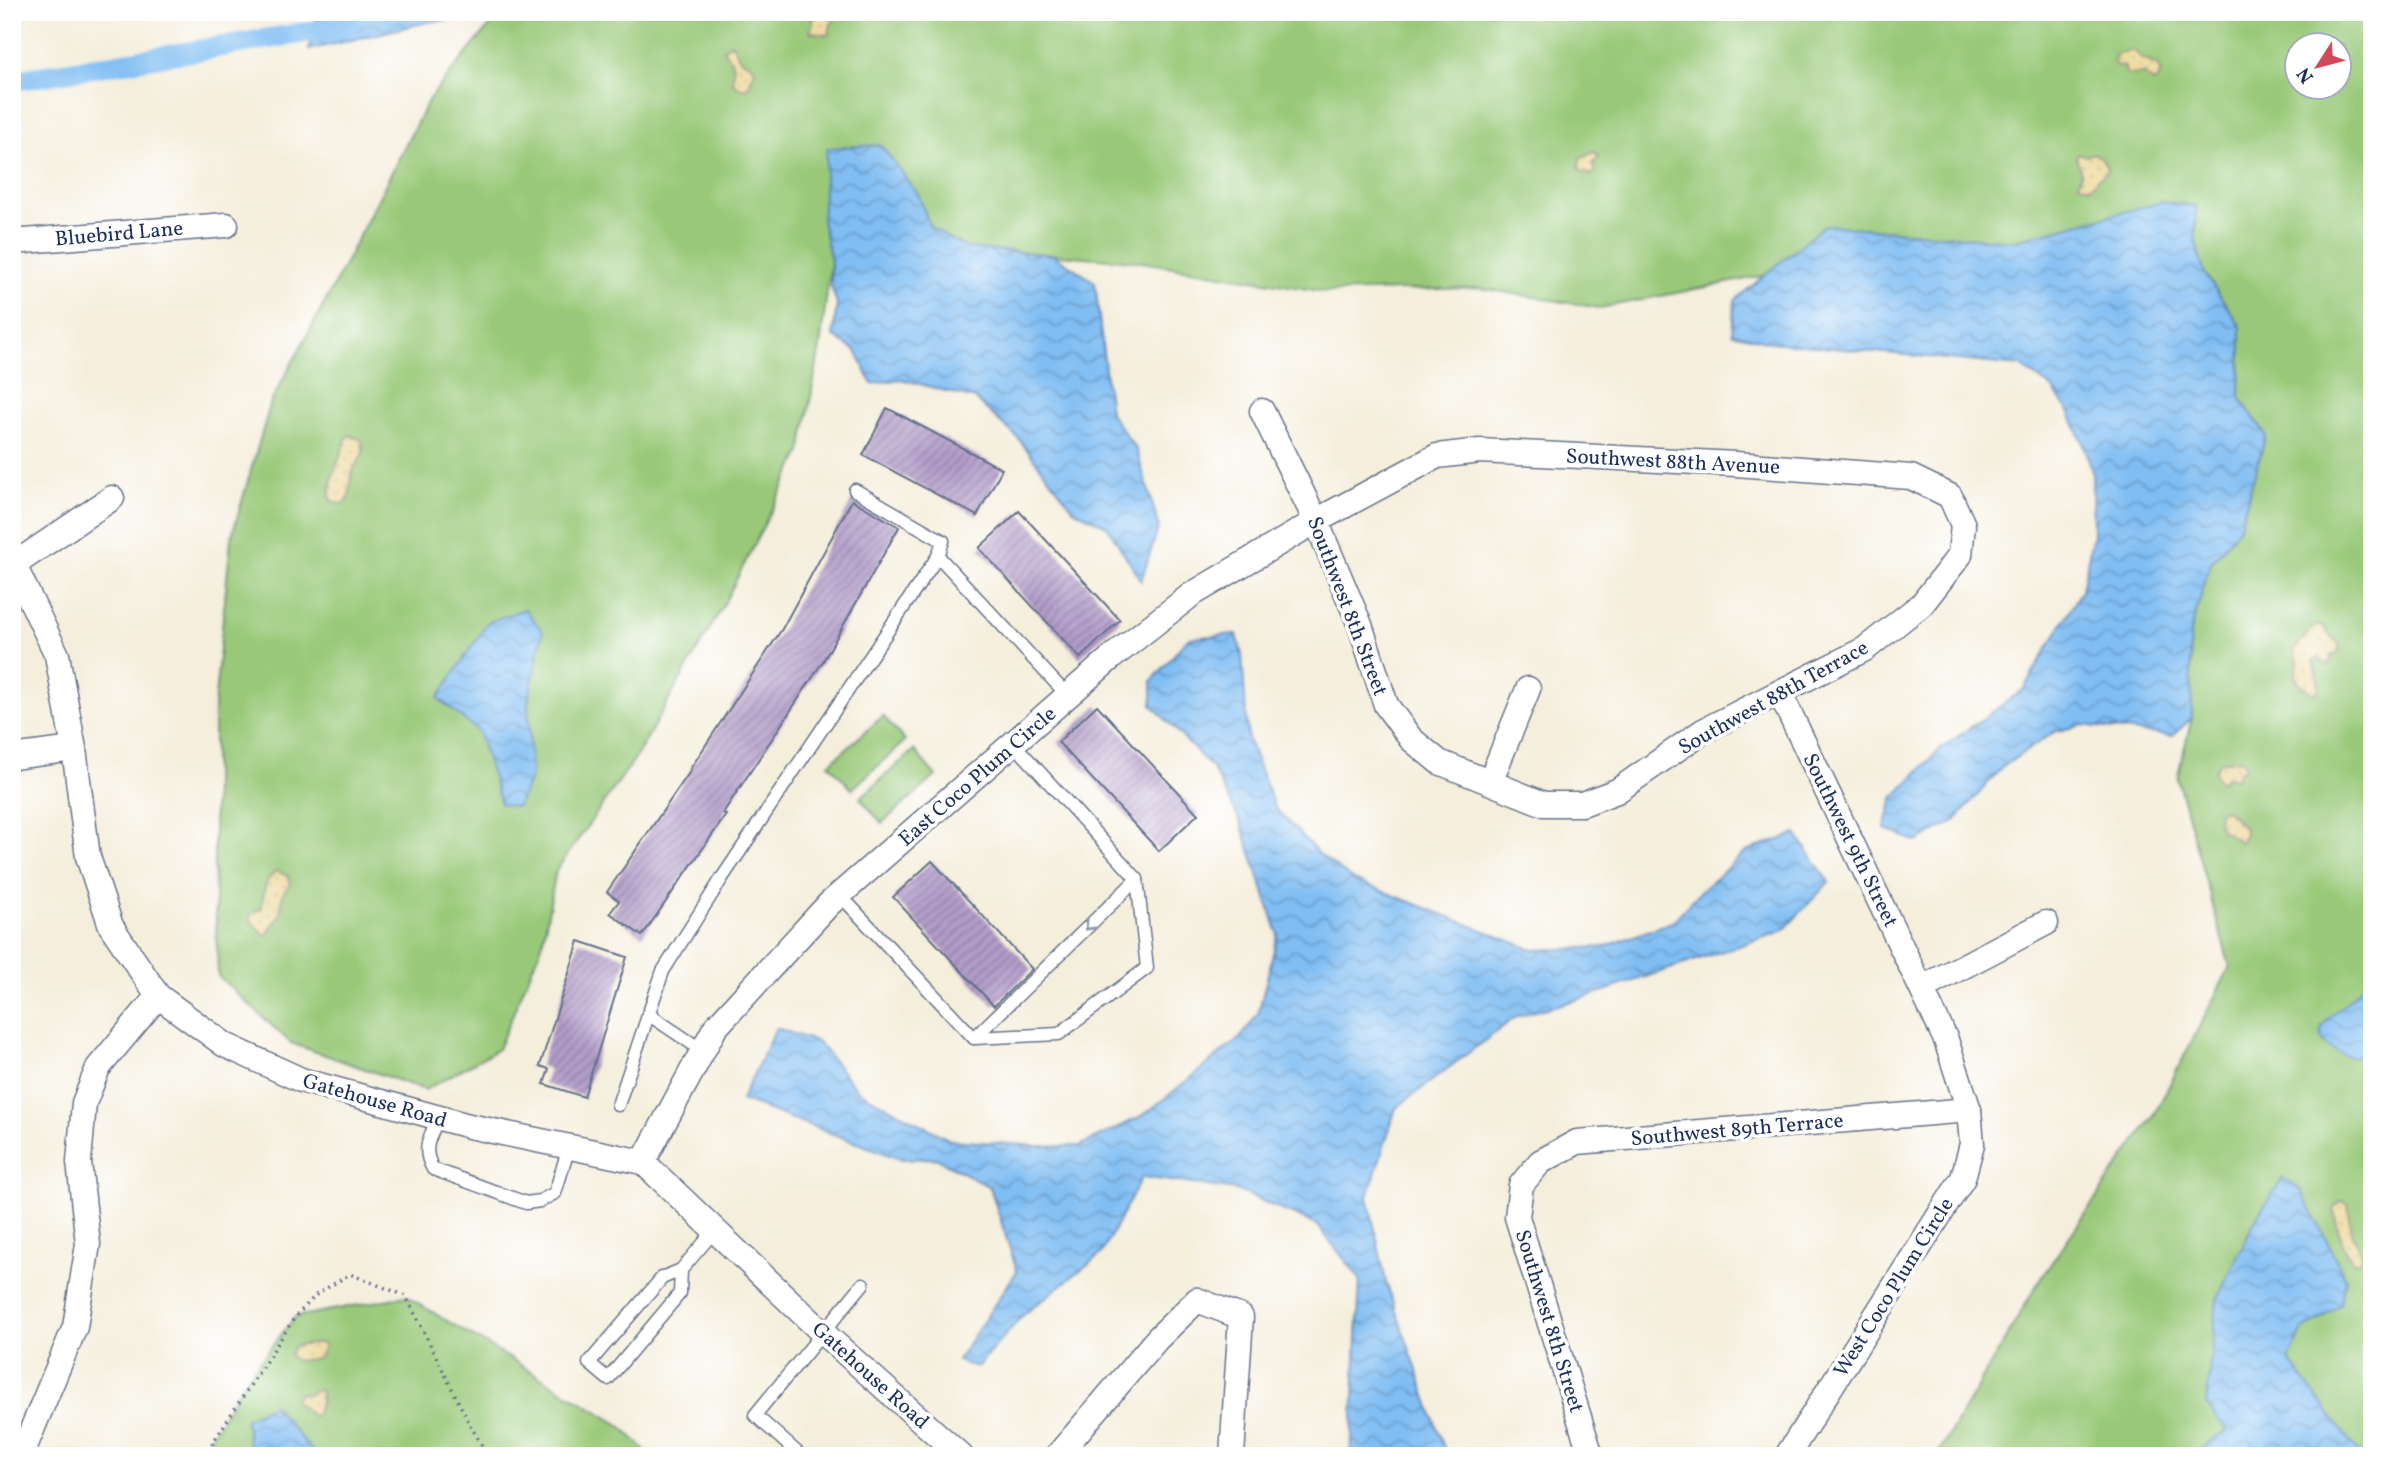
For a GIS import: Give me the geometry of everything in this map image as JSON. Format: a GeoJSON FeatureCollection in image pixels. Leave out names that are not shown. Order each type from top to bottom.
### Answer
{"type":"FeatureCollection","features":[{"type":"Feature","properties":{"kind":"street","name":"Bluebird Lane"},"geometry":{"type":"LineString","coordinates":[[12,242],[226,225]]}},
{"type":"Feature","properties":{"kind":"street","name":"Southwest 8th Street"},"geometry":{"type":"LineString","coordinates":[[1262,411],[1316,521],[1360,625],[1386,705],[1412,739],[1439,762],[1544,804]]}},
{"type":"Feature","properties":{"kind":"street","name":"Southwest 88th Avenue"},"geometry":{"type":"LineString","coordinates":[[1396,477],[1437,456],[1479,451],[1736,464],[1912,477],[1950,495]]}},
{"type":"Feature","properties":{"kind":"street","name":"East Coco Plum Circle"},"geometry":{"type":"LineString","coordinates":[[643,1162],[715,1028],[829,904],[1112,657],[1191,595],[1396,477]]}},
{"type":"Feature","properties":{"kind":"street","name":"Southwest 88th Terrace"},"geometry":{"type":"LineString","coordinates":[[1544,804],[1583,804],[1617,791],[1703,731],[1865,649],[1922,604],[1960,555],[1963,525],[1950,495]]}},
{"type":"Feature","properties":{"kind":"street"},"geometry":{"type":"LineString","coordinates":[[13,563],[112,498]]}},
{"type":"Feature","properties":{"kind":"street","name":"Gatehouse Road"},"geometry":{"type":"LineString","coordinates":[[13,563],[57,655],[74,749],[88,856],[111,926],[158,996],[225,1045],[301,1080],[438,1118],[643,1162],[822,1332],[961,1456]]}},
{"type":"Feature","properties":{"kind":"street"},"geometry":{"type":"LineString","coordinates":[[1490,782],[1528,689]]}},
{"type":"Feature","properties":{"kind":"street","name":"Southwest 9th Street"},"geometry":{"type":"LineString","coordinates":[[1780,692],[1946,1040],[1969,1110]]}},
{"type":"Feature","properties":{"kind":"street"},"geometry":{"type":"LineString","coordinates":[[12,757],[74,749]]}},
{"type":"Feature","properties":{"kind":"street"},"geometry":{"type":"LineString","coordinates":[[1922,988],[2046,923]]}},
{"type":"Feature","properties":{"kind":"street"},"geometry":{"type":"LineString","coordinates":[[21,1456],[75,1327],[88,1244],[79,1162],[83,1103],[98,1068],[158,996]]}},
{"type":"Feature","properties":{"kind":"street","name":"Southwest 89th Terrace"},"geometry":{"type":"LineString","coordinates":[[1521,1185],[1539,1162],[1577,1142],[1969,1110]]}},
{"type":"Feature","properties":{"kind":"street","name":"West Coco Plum Circle"},"geometry":{"type":"LineString","coordinates":[[1787,1456],[1963,1178],[1972,1144],[1969,1110]]}},
{"type":"Feature","properties":{"kind":"street","name":"Southwest 8th Street"},"geometry":{"type":"LineString","coordinates":[[1521,1185],[1517,1217],[1591,1456]]}},
{"type":"Feature","properties":{"kind":"street"},"geometry":{"type":"LineString","coordinates":[[1057,1456],[1157,1339],[1197,1300],[1241,1317],[1232,1456]]}},
{"type":"Feature","properties":{"kind":"lane"},"geometry":{"type":"LineString","coordinates":[[618,1105],[663,971],[722,878],[938,556],[943,541],[855,490]]}},
{"type":"Feature","properties":{"kind":"lane"},"geometry":{"type":"LineString","coordinates":[[938,556],[1068,696]]}},
{"type":"Feature","properties":{"kind":"lane"},"geometry":{"type":"LineString","coordinates":[[840,895],[974,1038],[1059,1034],[1147,968],[1137,878],[1014,744]]}},
{"type":"Feature","properties":{"kind":"lane"},"geometry":{"type":"LineString","coordinates":[[974,1038],[1137,878]]}},
{"type":"Feature","properties":{"kind":"lane"},"geometry":{"type":"LineString","coordinates":[[648,1014],[703,1051]]}},
{"type":"Feature","properties":{"kind":"lane"},"geometry":{"type":"LineString","coordinates":[[438,1118],[426,1156],[433,1169],[526,1203],[540,1201],[555,1193],[569,1147]]}},
{"type":"Feature","properties":{"kind":"lane"},"geometry":{"type":"LineString","coordinates":[[681,1270],[680,1293],[608,1379],[589,1363],[662,1278],[681,1270],[715,1230]]}},
{"type":"Feature","properties":{"kind":"lane"},"geometry":{"type":"LineString","coordinates":[[801,1456],[755,1415],[863,1284]]}},
{"type":"Feature","properties":{"kind":"path"},"geometry":{"type":"LineString","coordinates":[[204,1456],[295,1317],[317,1294],[350,1274],[406,1296],[468,1423],[488,1456]]}},
{"type":"Feature","properties":{"kind":"green space"},"geometry":{"type":"Polygon","coordinates":[[[501,12],[2372,12],[2372,1456],[1937,1456],[2041,1278],[2154,1115],[2230,967],[2177,778],[2192,718],[2190,633],[2210,564],[2239,528],[2266,435],[2240,398],[2241,327],[2204,272],[2195,239],[2196,206],[2161,203],[2012,241],[1825,225],[1767,275],[1600,308],[1479,288],[1326,292],[1136,261],[966,248],[929,227],[919,196],[822,220],[831,261],[820,347],[801,452],[724,604],[636,757],[556,871],[542,945],[498,1049],[425,1090],[291,1043],[218,976],[214,867],[214,707],[231,539],[271,402],[429,99],[501,12]]]}},
{"type":"Feature","properties":{"kind":"green space"},"geometry":{"type":"Polygon","coordinates":[[[883,716],[905,741],[852,789],[829,764],[883,716]]]}},
{"type":"Feature","properties":{"kind":"green space"},"geometry":{"type":"Polygon","coordinates":[[[914,750],[936,776],[882,823],[860,798],[914,750]]]}},
{"type":"Feature","properties":{"kind":"green space"},"geometry":{"type":"Polygon","coordinates":[[[406,1296],[620,1425],[651,1456],[199,1456],[243,1383],[295,1317],[406,1296]]]}},
{"type":"Feature","properties":{"kind":"sand"},"geometry":{"type":"Polygon","coordinates":[[[811,12],[841,12],[831,24],[829,35],[810,32],[813,23],[811,12]]]}},
{"type":"Feature","properties":{"kind":"sand"},"geometry":{"type":"Polygon","coordinates":[[[730,43],[740,59],[755,70],[748,88],[739,87],[733,81],[733,66],[723,50],[730,43]]]}},
{"type":"Feature","properties":{"kind":"sand"},"geometry":{"type":"Polygon","coordinates":[[[2134,50],[2142,59],[2157,65],[2161,73],[2157,81],[2153,82],[2143,74],[2127,75],[2124,67],[2116,66],[2115,55],[2134,50]]]}},
{"type":"Feature","properties":{"kind":"sand"},"geometry":{"type":"Polygon","coordinates":[[[1594,152],[1599,157],[1593,164],[1595,172],[1591,175],[1581,171],[1580,158],[1594,152]]]}},
{"type":"Feature","properties":{"kind":"sand"},"geometry":{"type":"Polygon","coordinates":[[[2079,153],[2086,156],[2093,153],[2101,157],[2107,167],[2106,173],[2091,187],[2079,184],[2081,173],[2076,156],[2079,153]]]}},
{"type":"Feature","properties":{"kind":"sand"},"geometry":{"type":"Polygon","coordinates":[[[350,435],[362,440],[363,451],[352,473],[347,502],[341,504],[331,501],[331,486],[335,469],[350,435]]]}},
{"type":"Feature","properties":{"kind":"sand"},"geometry":{"type":"Polygon","coordinates":[[[2317,625],[2325,628],[2340,648],[2336,655],[2331,655],[2332,660],[2327,666],[2319,658],[2314,659],[2319,685],[2316,694],[2297,679],[2295,673],[2298,664],[2295,652],[2317,625]]]}},
{"type":"Feature","properties":{"kind":"sand"},"geometry":{"type":"Polygon","coordinates":[[[2242,759],[2246,767],[2238,773],[2236,779],[2227,776],[2222,782],[2217,779],[2214,771],[2220,762],[2242,759]]]}},
{"type":"Feature","properties":{"kind":"sand"},"geometry":{"type":"Polygon","coordinates":[[[2228,811],[2245,829],[2240,842],[2222,830],[2218,823],[2219,812],[2228,811]]]}},
{"type":"Feature","properties":{"kind":"sand"},"geometry":{"type":"Polygon","coordinates":[[[277,871],[288,876],[291,883],[283,893],[280,915],[267,935],[264,935],[250,920],[252,912],[261,909],[267,883],[277,871]]]}},
{"type":"Feature","properties":{"kind":"sand"},"geometry":{"type":"Polygon","coordinates":[[[2340,1201],[2348,1203],[2352,1234],[2362,1259],[2355,1263],[2344,1246],[2337,1223],[2334,1209],[2340,1201]]]}},
{"type":"Feature","properties":{"kind":"sand"},"geometry":{"type":"Polygon","coordinates":[[[320,1343],[324,1345],[319,1358],[296,1361],[289,1355],[294,1346],[320,1343]]]}},
{"type":"Feature","properties":{"kind":"sand"},"geometry":{"type":"Polygon","coordinates":[[[316,1390],[321,1391],[321,1399],[316,1415],[313,1416],[295,1402],[295,1398],[300,1393],[309,1394],[316,1390]]]}},
{"type":"Feature","properties":{"kind":"water"},"geometry":{"type":"Polygon","coordinates":[[[317,12],[501,12],[499,15],[428,22],[309,50],[317,12]]]}},
{"type":"Feature","properties":{"kind":"water"},"geometry":{"type":"Polygon","coordinates":[[[881,145],[919,196],[930,227],[966,248],[1054,255],[1095,282],[1110,413],[1136,449],[1159,526],[1141,581],[1107,526],[1074,510],[1017,437],[975,399],[901,379],[872,384],[856,351],[833,336],[837,304],[831,286],[831,261],[822,220],[827,148],[881,145]]]}},
{"type":"Feature","properties":{"kind":"water"},"geometry":{"type":"Polygon","coordinates":[[[2161,202],[2196,206],[2195,239],[2204,272],[2241,327],[2240,398],[2266,435],[2239,528],[2210,564],[2190,633],[2192,718],[2172,736],[2082,725],[2054,732],[2001,768],[1956,820],[1917,842],[1885,829],[1893,798],[1939,750],[2023,690],[2082,590],[2093,534],[2092,472],[2086,450],[2070,413],[2051,387],[2020,366],[1771,342],[1732,333],[1735,300],[1825,225],[2012,241],[2161,202]]]}},
{"type":"Feature","properties":{"kind":"water"},"geometry":{"type":"Polygon","coordinates":[[[525,609],[543,632],[528,701],[531,776],[517,807],[501,804],[478,731],[438,698],[488,622],[525,609]]]}},
{"type":"Feature","properties":{"kind":"water"},"geometry":{"type":"Polygon","coordinates":[[[1237,634],[1242,655],[1248,739],[1275,808],[1320,855],[1354,880],[1534,950],[1604,947],[1672,922],[1702,890],[1747,851],[1796,834],[1829,882],[1783,931],[1580,999],[1517,1016],[1396,1108],[1368,1197],[1386,1282],[1447,1456],[1351,1456],[1360,1279],[1317,1225],[1237,1190],[1142,1177],[1101,1254],[1022,1316],[977,1367],[957,1361],[1017,1271],[990,1187],[936,1158],[900,1159],[741,1100],[776,1028],[818,1042],[858,1091],[950,1140],[1080,1146],[1144,1115],[1240,1038],[1258,1014],[1278,934],[1241,823],[1213,769],[1152,705],[1152,681],[1188,638],[1237,634]]]}},
{"type":"Feature","properties":{"kind":"water"},"geometry":{"type":"Polygon","coordinates":[[[2372,977],[2372,1052],[2358,1056],[2344,1055],[2326,1044],[2321,1037],[2321,1031],[2328,1018],[2372,977]]]}},
{"type":"Feature","properties":{"kind":"water"},"geometry":{"type":"Polygon","coordinates":[[[2283,1178],[2301,1190],[2346,1279],[2340,1305],[2302,1331],[2289,1360],[2361,1456],[2191,1456],[2227,1431],[2206,1404],[2217,1299],[2255,1220],[2283,1178]]]}},
{"type":"Feature","properties":{"kind":"water"},"geometry":{"type":"Polygon","coordinates":[[[273,1405],[316,1456],[251,1456],[245,1419],[273,1405]]]}},
{"type":"Feature","properties":{"kind":"building"},"geometry":{"type":"Polygon","coordinates":[[[887,408],[1002,469],[977,516],[863,455],[887,408]]]}},
{"type":"Feature","properties":{"kind":"building"},"geometry":{"type":"Polygon","coordinates":[[[852,500],[899,527],[822,663],[723,813],[726,815],[642,936],[610,913],[619,901],[607,892],[691,770],[782,629],[852,500]]]}},
{"type":"Feature","properties":{"kind":"building"},"geometry":{"type":"Polygon","coordinates":[[[1019,511],[1120,620],[1080,658],[979,548],[1019,511]]]}},
{"type":"Feature","properties":{"kind":"building"},"geometry":{"type":"Polygon","coordinates":[[[1097,705],[1198,814],[1159,851],[1058,742],[1097,705]]]}},
{"type":"Feature","properties":{"kind":"building"},"geometry":{"type":"Polygon","coordinates":[[[932,861],[1032,969],[994,1006],[893,897],[932,861]]]}},
{"type":"Feature","properties":{"kind":"building"},"geometry":{"type":"Polygon","coordinates":[[[579,941],[627,957],[584,1097],[544,1084],[549,1069],[540,1066],[579,941]]]}},
{"type":"Feature","properties":{"kind":"waterway"},"geometry":{"type":"LineString","coordinates":[[12,81],[345,26],[360,12]]}}]}
